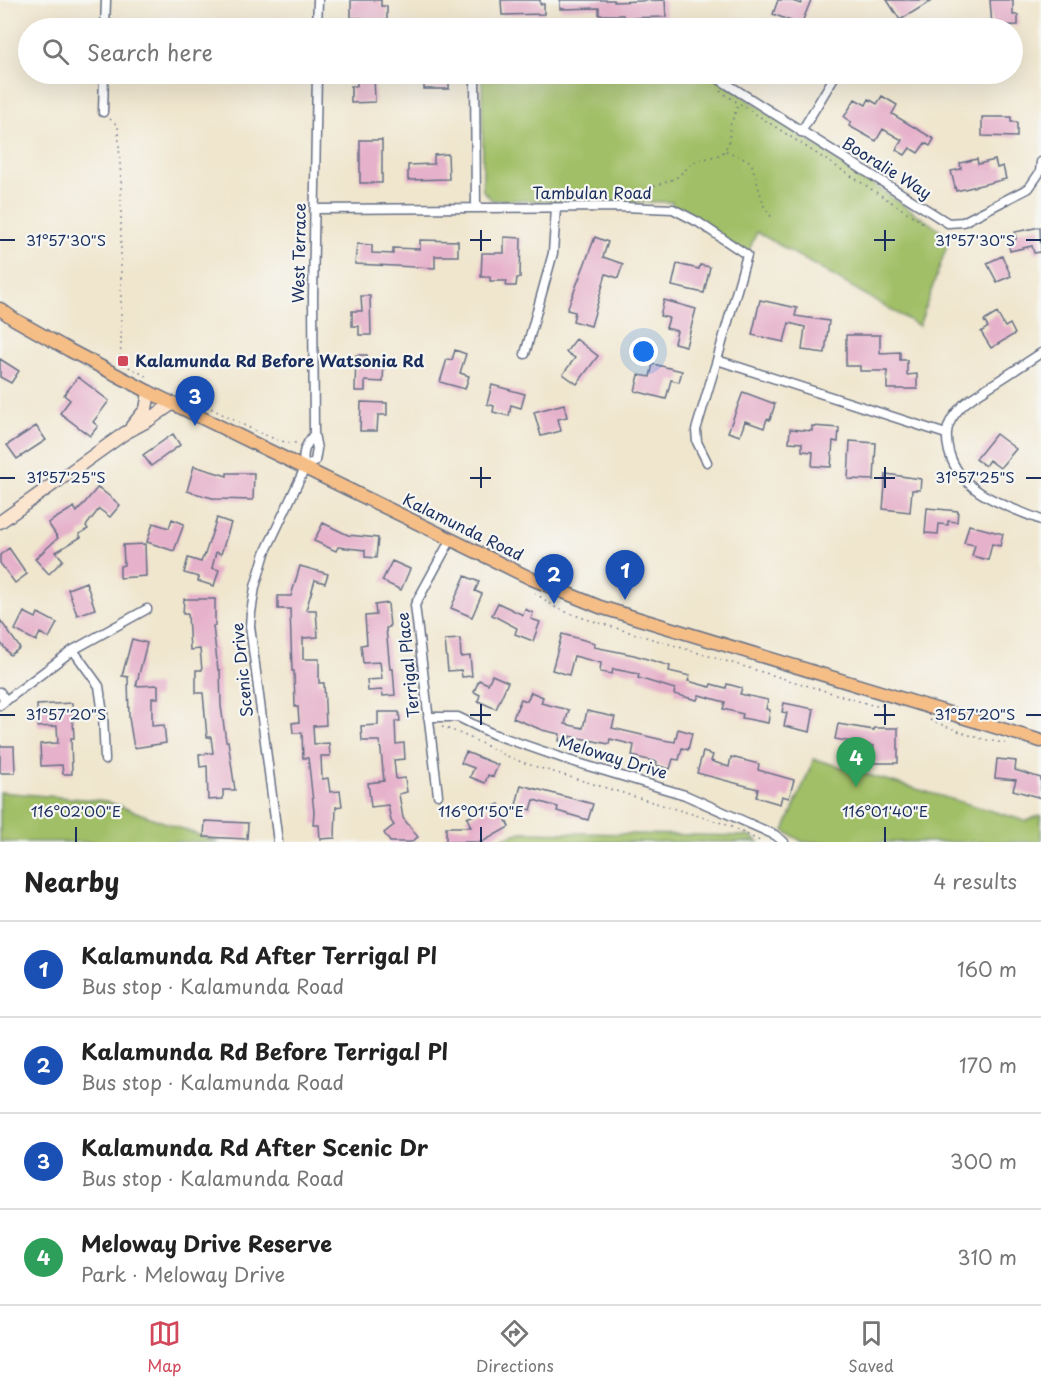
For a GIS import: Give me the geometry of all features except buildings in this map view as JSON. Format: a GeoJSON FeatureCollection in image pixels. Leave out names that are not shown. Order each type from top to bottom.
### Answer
{"type":"FeatureCollection","features":[{"type":"Feature","properties":{"kind":"main road","name":"Kalamunda Road"},"geometry":{"type":"LineString","coordinates":[[0,309],[60,345],[149,392],[532,579],[600,607],[1041,741]]}},
{"type":"Feature","properties":{"kind":"street"},"geometry":{"type":"LineString","coordinates":[[105,18],[106,0]]}},
{"type":"Feature","properties":{"kind":"street"},"geometry":{"type":"LineString","coordinates":[[317,18],[318,0]]}},
{"type":"Feature","properties":{"kind":"street"},"geometry":{"type":"LineString","coordinates":[[103,112],[104,84]]}},
{"type":"Feature","properties":{"kind":"street","name":"West Terrace"},"geometry":{"type":"LineString","coordinates":[[305,468],[302,457],[314,434],[313,297],[317,84]]}},
{"type":"Feature","properties":{"kind":"street"},"geometry":{"type":"LineString","coordinates":[[476,84],[476,208]]}},
{"type":"Feature","properties":{"kind":"street","name":"Booralie Way"},"geometry":{"type":"LineString","coordinates":[[727,84],[948,223],[963,222],[1029,188],[1040,172],[1041,162]]}},
{"type":"Feature","properties":{"kind":"street"},"geometry":{"type":"LineString","coordinates":[[801,132],[830,84]]}},
{"type":"Feature","properties":{"kind":"street","name":"Tambulan Road"},"geometry":{"type":"LineString","coordinates":[[315,209],[623,207],[673,209],[698,222],[747,255],[696,430],[697,442],[707,462]]}},
{"type":"Feature","properties":{"kind":"street"},"geometry":{"type":"LineString","coordinates":[[525,354],[553,253],[556,208]]}},
{"type":"Feature","properties":{"kind":"street"},"geometry":{"type":"LineString","coordinates":[[1041,353],[963,405],[946,430],[954,464],[966,482],[988,498],[1041,520]]}},
{"type":"Feature","properties":{"kind":"street"},"geometry":{"type":"LineString","coordinates":[[717,360],[946,434]]}},
{"type":"Feature","properties":{"kind":"street"},"geometry":{"type":"LineString","coordinates":[[0,522],[124,433],[138,420],[146,408],[149,392]]}},
{"type":"Feature","properties":{"kind":"street"},"geometry":{"type":"LineString","coordinates":[[124,433],[149,420],[173,403]]}},
{"type":"Feature","properties":{"kind":"street","name":"Scenic Drive"},"geometry":{"type":"LineString","coordinates":[[278,842],[250,626],[255,587],[265,553],[305,468]]}},
{"type":"Feature","properties":{"kind":"street","name":"Terrigal Place"},"geometry":{"type":"LineString","coordinates":[[438,795],[415,605],[451,539]]}},
{"type":"Feature","properties":{"kind":"street"},"geometry":{"type":"LineString","coordinates":[[0,692],[3,703],[73,650],[147,609]]}},
{"type":"Feature","properties":{"kind":"street"},"geometry":{"type":"LineString","coordinates":[[73,650],[99,686],[105,760]]}},
{"type":"Feature","properties":{"kind":"street","name":"Meloway Drive"},"geometry":{"type":"LineString","coordinates":[[429,720],[458,717],[493,734],[568,760],[685,795],[775,835],[784,842]]}},
{"type":"Feature","properties":{"kind":"path"},"geometry":{"type":"LineString","coordinates":[[724,84],[720,92],[922,222],[929,212]]}},
{"type":"Feature","properties":{"kind":"path"},"geometry":{"type":"LineString","coordinates":[[623,199],[676,178],[694,162],[718,156],[729,143],[730,126],[738,104]]}},
{"type":"Feature","properties":{"kind":"path"},"geometry":{"type":"LineString","coordinates":[[103,112],[118,126],[122,279],[119,362],[149,378]]}},
{"type":"Feature","properties":{"kind":"path"},"geometry":{"type":"LineString","coordinates":[[725,150],[748,160],[752,165],[764,206],[772,218]]}},
{"type":"Feature","properties":{"kind":"path"},"geometry":{"type":"LineString","coordinates":[[206,406],[276,440],[292,445],[300,441]]}},
{"type":"Feature","properties":{"kind":"path"},"geometry":{"type":"LineString","coordinates":[[429,720],[509,758],[725,824],[762,842]]}},
{"type":"Feature","properties":{"kind":"green space"},"geometry":{"type":"Polygon","coordinates":[[[482,84],[726,84],[950,237],[919,326],[757,232],[747,255],[673,209],[672,202],[492,200],[483,191],[482,84]]]}},
{"type":"Feature","properties":{"kind":"green space"},"geometry":{"type":"Polygon","coordinates":[[[814,759],[1026,821],[1041,815],[1041,842],[803,842],[784,831],[814,759]]]}},
{"type":"Feature","properties":{"kind":"green space"},"geometry":{"type":"Polygon","coordinates":[[[0,792],[106,801],[218,842],[0,842],[0,792]]]}},
{"type":"Feature","properties":{"kind":"green space"},"geometry":{"type":"Polygon","coordinates":[[[521,832],[749,836],[759,842],[492,842],[521,832]]]}},
{"type":"Feature","properties":{"kind":"place","name":"Kalamunda Rd Before Watsonia Rd"},"geometry":{"type":"Point","coordinates":[123,361]}},
{"type":"Feature","properties":{"kind":"place","name":"Kalamunda Rd After Scenic Dr"},"geometry":{"type":"Point","coordinates":[195,426]}},
{"type":"Feature","properties":{"kind":"place","name":"Kalamunda Rd After Terrigal Pl"},"geometry":{"type":"Point","coordinates":[625,600]}},
{"type":"Feature","properties":{"kind":"place","name":"Kalamunda Rd Before Terrigal Pl"},"geometry":{"type":"Point","coordinates":[554,604]}},
{"type":"Feature","properties":{"kind":"place","name":"Meloway Drive Reserve"},"geometry":{"type":"Point","coordinates":[856,787]}}]}
